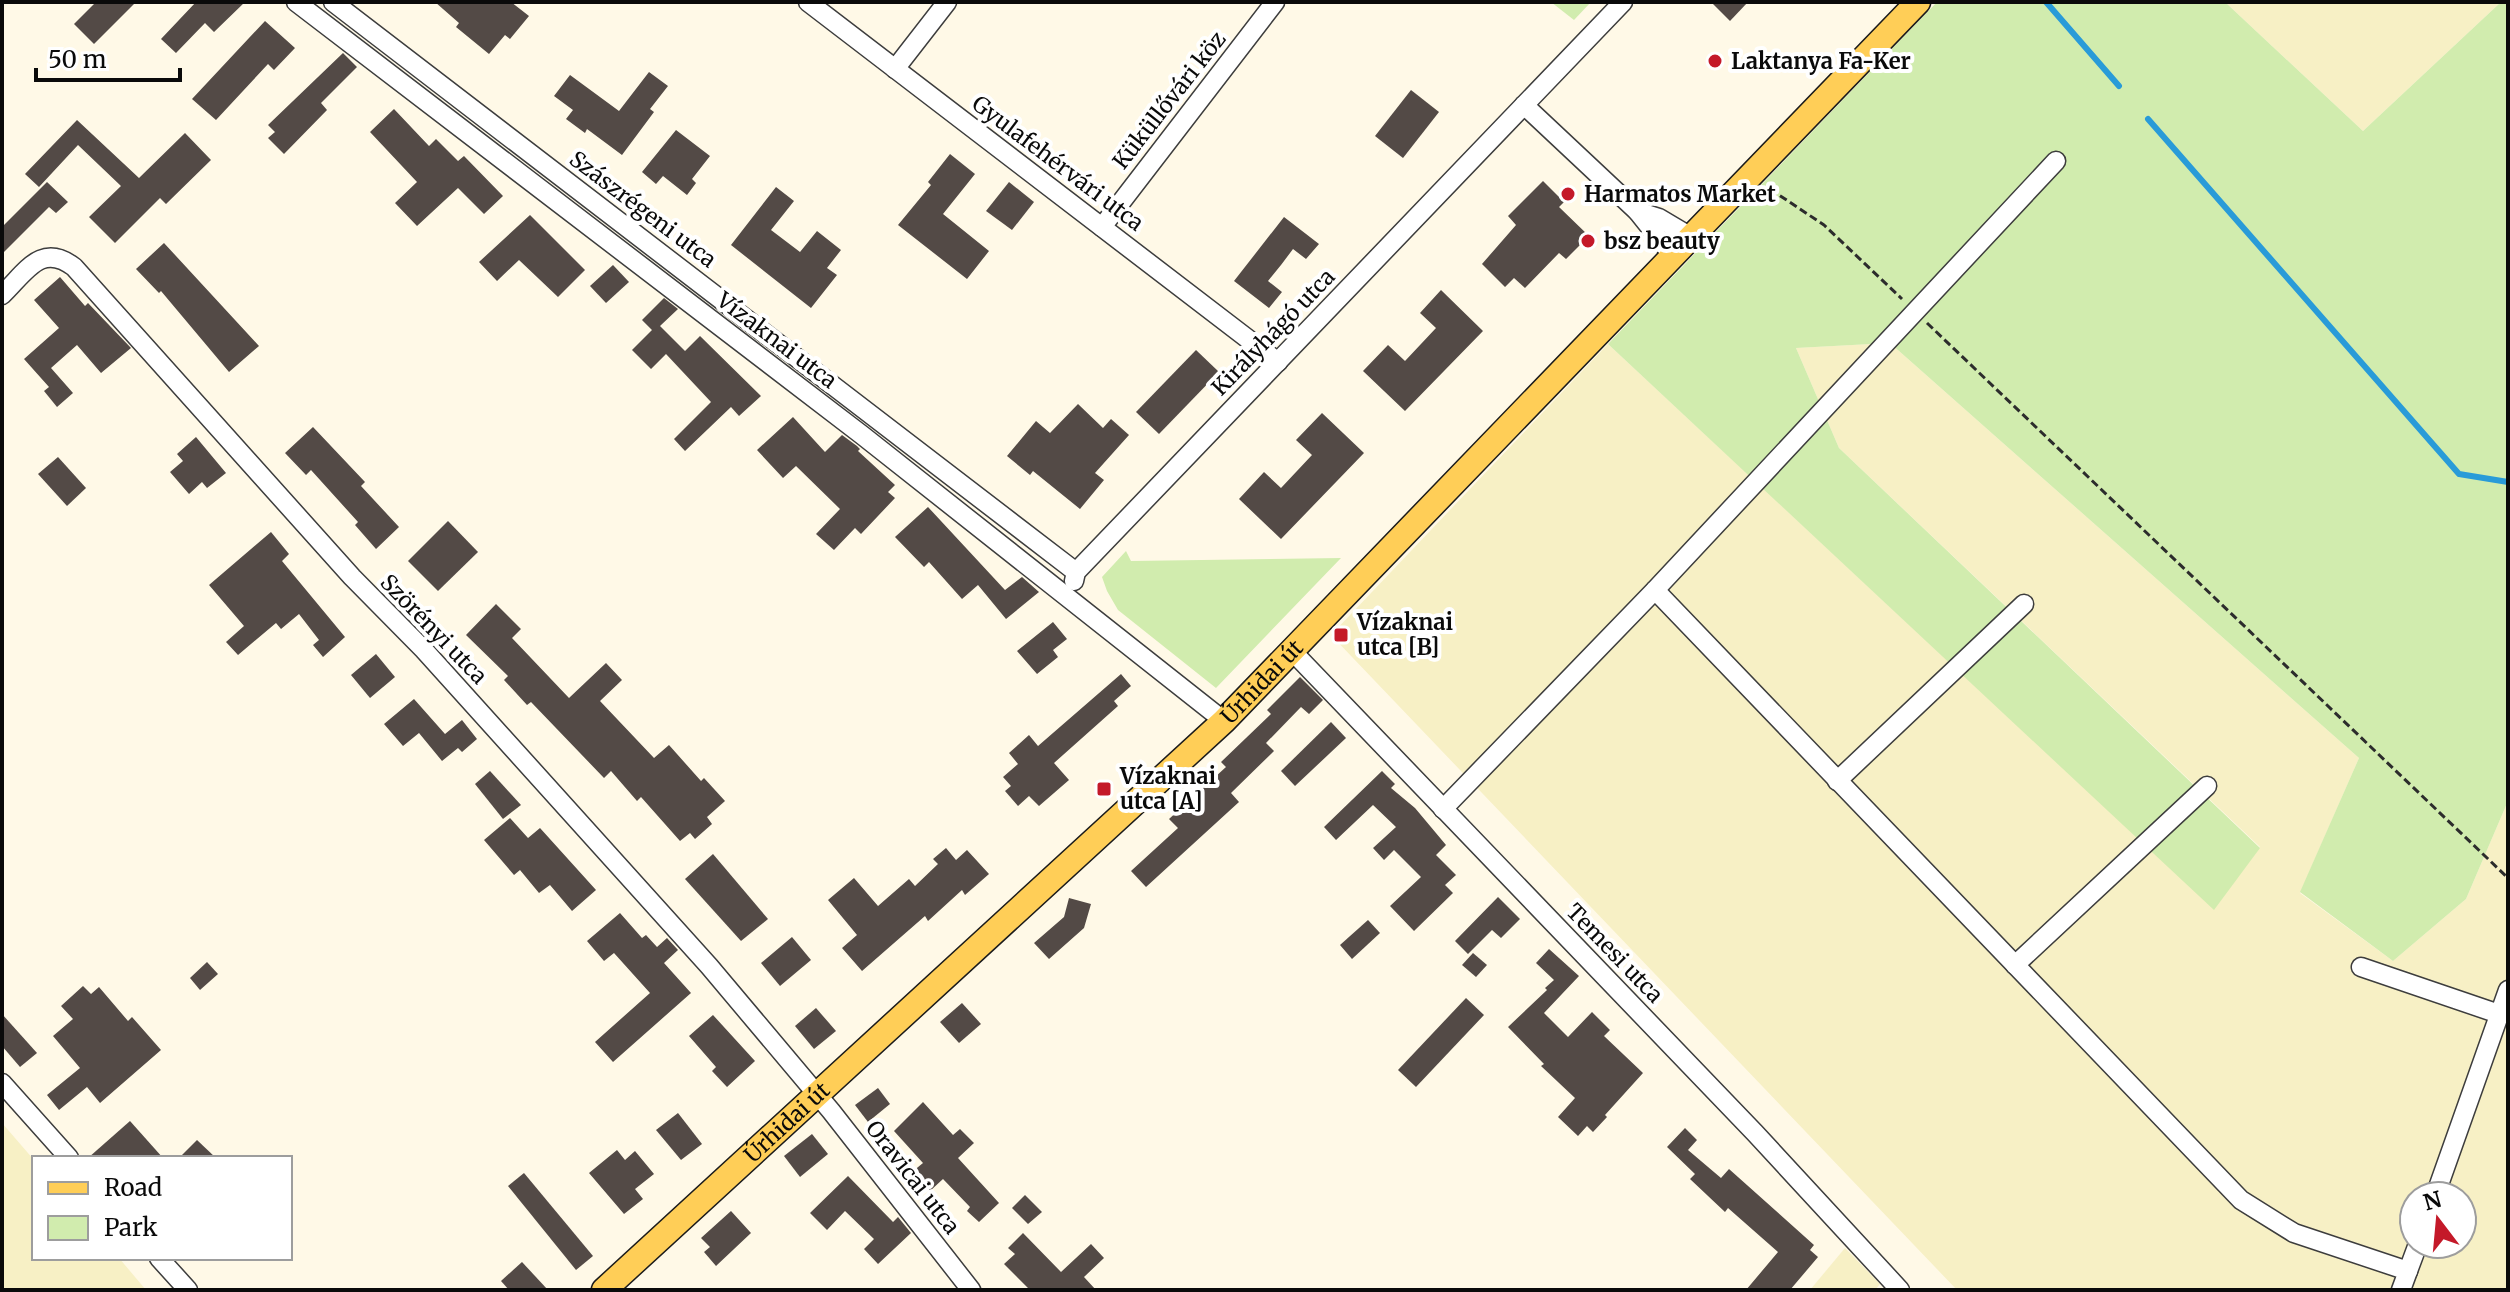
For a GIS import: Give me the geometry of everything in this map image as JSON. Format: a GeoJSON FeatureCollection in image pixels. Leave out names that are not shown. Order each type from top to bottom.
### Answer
{"type":"FeatureCollection","features":[{"type":"Feature","properties":{"kind":"main road","name":"Úrhidai út"},"geometry":{"type":"LineString","coordinates":[[604,1290],[1129,812],[1224,721],[1918,2]]}},
{"type":"Feature","properties":{"kind":"street","name":"Vízaknai utca"},"geometry":{"type":"LineString","coordinates":[[296,2],[849,425],[1224,721]]}},
{"type":"Feature","properties":{"kind":"street","name":"Szászrégeni utca"},"geometry":{"type":"LineString","coordinates":[[333,2],[1076,572]]}},
{"type":"Feature","properties":{"kind":"street","name":"Gyulafehérvári utca"},"geometry":{"type":"LineString","coordinates":[[808,2],[1278,362]]}},
{"type":"Feature","properties":{"kind":"street"},"geometry":{"type":"LineString","coordinates":[[895,69],[947,2]]}},
{"type":"Feature","properties":{"kind":"street","name":"Küküllővári köz"},"geometry":{"type":"LineString","coordinates":[[1102,227],[1275,2]]}},
{"type":"Feature","properties":{"kind":"street","name":"Királyhágó utca"},"geometry":{"type":"LineString","coordinates":[[1076,572],[1623,2]]}},
{"type":"Feature","properties":{"kind":"street"},"geometry":{"type":"LineString","coordinates":[[1524,105],[1637,211],[1673,256]]}},
{"type":"Feature","properties":{"kind":"street"},"geometry":{"type":"LineString","coordinates":[[1443,809],[1655,590],[2056,161]]}},
{"type":"Feature","properties":{"kind":"street"},"geometry":{"type":"LineString","coordinates":[[1637,211],[1659,218],[1691,237]]}},
{"type":"Feature","properties":{"kind":"street","name":"Szörényi utca"},"geometry":{"type":"LineString","coordinates":[[2,295],[36,262],[48,255],[61,257],[74,267],[352,577],[424,650],[689,943],[817,1094]]}},
{"type":"Feature","properties":{"kind":"street"},"geometry":{"type":"LineString","coordinates":[[1070,599],[1076,572]]}},
{"type":"Feature","properties":{"kind":"street"},"geometry":{"type":"LineString","coordinates":[[1655,590],[2241,1200],[2294,1233],[2408,1271]]}},
{"type":"Feature","properties":{"kind":"street"},"geometry":{"type":"LineString","coordinates":[[1837,781],[2024,604]]}},
{"type":"Feature","properties":{"kind":"street","name":"Temesi utca"},"geometry":{"type":"LineString","coordinates":[[1293,652],[1755,1133],[1900,1290]]}},
{"type":"Feature","properties":{"kind":"street"},"geometry":{"type":"LineString","coordinates":[[2015,965],[2207,786]]}},
{"type":"Feature","properties":{"kind":"street"},"geometry":{"type":"LineString","coordinates":[[2361,967],[2499,1014]]}},
{"type":"Feature","properties":{"kind":"street"},"geometry":{"type":"LineString","coordinates":[[2441,1180],[2508,990]]}},
{"type":"Feature","properties":{"kind":"street"},"geometry":{"type":"LineString","coordinates":[[2,1083],[67,1156]]}},
{"type":"Feature","properties":{"kind":"street","name":"Oravicai utca"},"geometry":{"type":"LineString","coordinates":[[817,1094],[971,1290]]}},
{"type":"Feature","properties":{"kind":"street"},"geometry":{"type":"LineString","coordinates":[[161,1260],[188,1290]]}},
{"type":"Feature","properties":{"kind":"street"},"geometry":{"type":"LineString","coordinates":[[2401,1290],[2412,1260]]}},
{"type":"Feature","properties":{"kind":"path"},"geometry":{"type":"LineString","coordinates":[[1749,176],[1824,225],[2508,878]]}},
{"type":"Feature","properties":{"kind":"shaded area"},"geometry":{"type":"Polygon","coordinates":[[[2225,2],[2501,2],[2363,131],[2225,2]]]}},
{"type":"Feature","properties":{"kind":"shaded area"},"geometry":{"type":"Polygon","coordinates":[[[1890,343],[2359,758],[2300,893],[2393,961],[2466,899],[2508,801],[2508,1290],[1957,1290],[1331,635],[1608,344],[2214,909],[2260,847],[1839,448],[1796,348],[1890,343]]]}},
{"type":"Feature","properties":{"kind":"shaded area"},"geometry":{"type":"Polygon","coordinates":[[[2,1123],[32,1158],[32,1260],[121,1260],[146,1290],[2,1290],[2,1123]]]}},
{"type":"Feature","properties":{"kind":"shaded area"},"geometry":{"type":"Polygon","coordinates":[[[1845,1248],[1880,1284],[1875,1290],[1810,1290],[1845,1248]]]}},
{"type":"Feature","properties":{"kind":"green space"},"geometry":{"type":"Polygon","coordinates":[[[1551,2],[1591,2],[1574,20],[1551,2]]]}},
{"type":"Feature","properties":{"kind":"green space"},"geometry":{"type":"Polygon","coordinates":[[[1937,2],[2225,2],[2363,131],[2501,2],[2508,2],[2508,801],[2466,899],[2393,961],[2300,892],[2359,758],[1890,343],[1796,348],[1839,448],[2260,848],[2214,910],[1608,344],[1937,2]]]}},
{"type":"Feature","properties":{"kind":"green space"},"geometry":{"type":"Polygon","coordinates":[[[1126,551],[1131,561],[1341,558],[1216,688],[1118,610],[1102,577],[1126,551]]]}},
{"type":"Feature","properties":{"kind":"building"},"geometry":{"type":"Polygon","coordinates":[[[96,2],[136,2],[94,44],[74,24],[96,2]]]}},
{"type":"Feature","properties":{"kind":"building"},"geometry":{"type":"Polygon","coordinates":[[[196,2],[245,2],[214,32],[205,23],[176,53],[161,39],[196,2]]]}},
{"type":"Feature","properties":{"kind":"building"},"geometry":{"type":"Polygon","coordinates":[[[435,2],[511,2],[529,16],[510,39],[505,35],[489,54],[456,27],[459,23],[435,2]]]}},
{"type":"Feature","properties":{"kind":"building"},"geometry":{"type":"Polygon","coordinates":[[[1711,2],[1748,2],[1730,21],[1711,2]]]}},
{"type":"Feature","properties":{"kind":"building"},"geometry":{"type":"Polygon","coordinates":[[[265,21],[295,48],[274,70],[268,64],[216,120],[192,99],[265,21]]]}},
{"type":"Feature","properties":{"kind":"building"},"geometry":{"type":"Polygon","coordinates":[[[343,53],[357,67],[321,103],[327,110],[284,154],[268,138],[275,132],[268,125],[343,53]]]}},
{"type":"Feature","properties":{"kind":"building"},"geometry":{"type":"Polygon","coordinates":[[[649,72],[668,86],[650,109],[654,112],[622,155],[587,129],[585,133],[566,119],[573,110],[554,96],[570,75],[619,111],[649,72]]]}},
{"type":"Feature","properties":{"kind":"building"},"geometry":{"type":"Polygon","coordinates":[[[1411,90],[1439,112],[1403,158],[1375,136],[1411,90]]]}},
{"type":"Feature","properties":{"kind":"building"},"geometry":{"type":"Polygon","coordinates":[[[394,109],[429,146],[436,139],[458,161],[464,156],[503,196],[484,214],[458,188],[417,226],[395,203],[417,182],[370,132],[394,109]]]}},
{"type":"Feature","properties":{"kind":"building"},"geometry":{"type":"Polygon","coordinates":[[[77,120],[139,178],[185,133],[211,160],[166,204],[160,198],[115,243],[89,217],[121,186],[78,145],[39,187],[25,174],[77,120]]]}},
{"type":"Feature","properties":{"kind":"building"},"geometry":{"type":"Polygon","coordinates":[[[676,130],[710,156],[692,179],[696,183],[687,195],[663,176],[656,184],[642,172],[676,130]]]}},
{"type":"Feature","properties":{"kind":"building"},"geometry":{"type":"Polygon","coordinates":[[[950,154],[975,174],[943,214],[989,251],[967,279],[898,225],[931,185],[928,182],[950,154]]]}},
{"type":"Feature","properties":{"kind":"building"},"geometry":{"type":"Polygon","coordinates":[[[1543,181],[1564,202],[1559,207],[1589,236],[1566,259],[1559,253],[1525,288],[1514,278],[1505,287],[1482,264],[1516,225],[1508,216],[1543,181]]]}},
{"type":"Feature","properties":{"kind":"building"},"geometry":{"type":"Polygon","coordinates":[[[47,182],[68,202],[56,213],[49,207],[2,254],[2,227],[47,182]]]}},
{"type":"Feature","properties":{"kind":"building"},"geometry":{"type":"Polygon","coordinates":[[[1009,182],[1034,202],[1012,230],[986,211],[1009,182]]]}},
{"type":"Feature","properties":{"kind":"building"},"geometry":{"type":"Polygon","coordinates":[[[776,187],[794,201],[771,230],[800,252],[817,231],[841,250],[827,268],[837,275],[811,308],[731,245],[776,187]]]}},
{"type":"Feature","properties":{"kind":"building"},"geometry":{"type":"Polygon","coordinates":[[[530,215],[585,270],[558,297],[519,260],[497,281],[479,262],[530,215]]]}},
{"type":"Feature","properties":{"kind":"building"},"geometry":{"type":"Polygon","coordinates":[[[1284,217],[1319,244],[1306,259],[1293,249],[1268,281],[1282,292],[1269,308],[1234,281],[1284,217]]]}},
{"type":"Feature","properties":{"kind":"building"},"geometry":{"type":"Polygon","coordinates":[[[164,243],[259,346],[229,372],[161,291],[159,293],[136,269],[164,243]]]}},
{"type":"Feature","properties":{"kind":"building"},"geometry":{"type":"Polygon","coordinates":[[[613,265],[629,282],[606,303],[590,286],[613,265]]]}},
{"type":"Feature","properties":{"kind":"building"},"geometry":{"type":"Polygon","coordinates":[[[60,277],[85,306],[88,303],[131,348],[101,373],[77,345],[51,368],[73,393],[57,407],[44,391],[49,387],[24,359],[59,328],[34,300],[60,277]]]}},
{"type":"Feature","properties":{"kind":"building"},"geometry":{"type":"Polygon","coordinates":[[[1441,290],[1483,331],[1405,411],[1363,371],[1388,345],[1405,361],[1436,328],[1420,313],[1441,290]]]}},
{"type":"Feature","properties":{"kind":"building"},"geometry":{"type":"Polygon","coordinates":[[[664,298],[678,309],[660,326],[685,351],[700,336],[761,396],[739,416],[731,407],[685,451],[674,439],[711,402],[666,354],[651,369],[632,350],[652,330],[642,320],[664,298]]]}},
{"type":"Feature","properties":{"kind":"building"},"geometry":{"type":"Polygon","coordinates":[[[1196,350],[1219,372],[1159,434],[1136,412],[1196,350]]]}},
{"type":"Feature","properties":{"kind":"building"},"geometry":{"type":"Polygon","coordinates":[[[1078,404],[1103,428],[1111,419],[1129,435],[1095,473],[1104,480],[1080,509],[1033,471],[1030,475],[1007,456],[1036,421],[1050,433],[1078,404]]]}},
{"type":"Feature","properties":{"kind":"building"},"geometry":{"type":"Polygon","coordinates":[[[1322,413],[1364,453],[1281,539],[1239,499],[1264,472],[1281,488],[1312,455],[1296,440],[1322,413]]]}},
{"type":"Feature","properties":{"kind":"building"},"geometry":{"type":"Polygon","coordinates":[[[793,417],[825,452],[842,435],[895,485],[888,492],[895,498],[861,534],[855,528],[834,550],[816,534],[840,509],[796,466],[783,478],[757,450],[793,417]]]}},
{"type":"Feature","properties":{"kind":"building"},"geometry":{"type":"Polygon","coordinates":[[[313,427],[365,482],[361,486],[399,527],[376,549],[355,525],[358,522],[311,470],[306,475],[285,453],[313,427]]]}},
{"type":"Feature","properties":{"kind":"building"},"geometry":{"type":"Polygon","coordinates":[[[196,437],[226,473],[207,488],[202,482],[189,494],[170,472],[183,461],[177,454],[196,437]]]}},
{"type":"Feature","properties":{"kind":"building"},"geometry":{"type":"Polygon","coordinates":[[[58,457],[86,488],[67,506],[38,474],[58,457]]]}},
{"type":"Feature","properties":{"kind":"building"},"geometry":{"type":"Polygon","coordinates":[[[928,507],[1005,590],[1022,577],[1039,592],[1006,619],[978,585],[962,599],[929,562],[924,567],[895,537],[928,507]]]}},
{"type":"Feature","properties":{"kind":"building"},"geometry":{"type":"Polygon","coordinates":[[[448,521],[478,552],[438,591],[408,561],[448,521]]]}},
{"type":"Feature","properties":{"kind":"building"},"geometry":{"type":"Polygon","coordinates":[[[271,532],[289,554],[282,561],[345,637],[323,657],[313,645],[319,640],[299,614],[281,629],[276,623],[238,655],[226,642],[244,626],[209,585],[271,532]]]}},
{"type":"Feature","properties":{"kind":"building"},"geometry":{"type":"Polygon","coordinates":[[[496,604],[521,629],[512,638],[569,698],[606,663],[622,680],[600,701],[654,758],[669,745],[701,781],[704,778],[725,801],[707,817],[712,824],[695,839],[690,833],[680,841],[641,797],[637,801],[611,771],[604,778],[531,702],[527,705],[504,680],[508,676],[466,635],[496,604]]]}},
{"type":"Feature","properties":{"kind":"building"},"geometry":{"type":"Polygon","coordinates":[[[1053,622],[1067,639],[1053,650],[1058,657],[1037,674],[1017,651],[1053,622]]]}},
{"type":"Feature","properties":{"kind":"building"},"geometry":{"type":"Polygon","coordinates":[[[376,654],[395,677],[370,698],[351,675],[376,654]]]}},
{"type":"Feature","properties":{"kind":"building"},"geometry":{"type":"Polygon","coordinates":[[[1121,674],[1131,686],[1114,701],[1118,706],[1054,763],[1069,780],[1039,806],[1029,796],[1018,806],[1005,791],[1011,786],[1003,777],[1018,764],[1009,753],[1029,735],[1038,746],[1121,674]]]}},
{"type":"Feature","properties":{"kind":"building"},"geometry":{"type":"Polygon","coordinates":[[[1300,677],[1323,700],[1309,714],[1301,707],[1266,743],[1274,751],[1231,793],[1239,802],[1146,887],[1131,871],[1178,828],[1169,819],[1226,767],[1221,762],[1271,714],[1267,710],[1300,677]]]}},
{"type":"Feature","properties":{"kind":"building"},"geometry":{"type":"Polygon","coordinates":[[[414,699],[445,734],[462,720],[477,739],[462,752],[458,748],[442,761],[419,733],[403,746],[384,724],[414,699]]]}},
{"type":"Feature","properties":{"kind":"building"},"geometry":{"type":"Polygon","coordinates":[[[1331,722],[1346,738],[1295,786],[1281,771],[1331,722]]]}},
{"type":"Feature","properties":{"kind":"building"},"geometry":{"type":"Polygon","coordinates":[[[490,771],[521,805],[503,819],[475,784],[490,771]]]}},
{"type":"Feature","properties":{"kind":"building"},"geometry":{"type":"Polygon","coordinates":[[[1382,771],[1395,784],[1391,788],[1415,808],[1446,845],[1436,855],[1456,875],[1445,885],[1453,893],[1414,931],[1390,906],[1421,877],[1394,850],[1384,860],[1373,848],[1396,827],[1373,805],[1336,840],[1324,827],[1382,771]]]}},
{"type":"Feature","properties":{"kind":"building"},"geometry":{"type":"Polygon","coordinates":[[[510,818],[528,838],[540,828],[596,890],[572,911],[550,885],[539,893],[520,870],[514,875],[484,840],[510,818]]]}},
{"type":"Feature","properties":{"kind":"building"},"geometry":{"type":"Polygon","coordinates":[[[946,848],[956,860],[967,850],[989,874],[965,895],[962,890],[928,921],[925,916],[862,971],[842,948],[857,935],[828,900],[854,878],[878,906],[909,879],[915,886],[938,864],[933,859],[946,848]]]}},
{"type":"Feature","properties":{"kind":"building"},"geometry":{"type":"Polygon","coordinates":[[[713,854],[768,919],[741,941],[685,879],[713,854]]]}},
{"type":"Feature","properties":{"kind":"building"},"geometry":{"type":"Polygon","coordinates":[[[1498,897],[1520,919],[1501,938],[1492,930],[1468,954],[1455,941],[1498,897]]]}},
{"type":"Feature","properties":{"kind":"building"},"geometry":{"type":"Polygon","coordinates":[[[1069,898],[1091,904],[1084,928],[1049,959],[1034,943],[1064,917],[1069,898]]]}},
{"type":"Feature","properties":{"kind":"building"},"geometry":{"type":"Polygon","coordinates":[[[620,913],[642,938],[646,935],[657,947],[667,938],[678,950],[664,963],[691,993],[613,1062],[595,1042],[650,993],[614,953],[604,961],[587,941],[620,913]]]}},
{"type":"Feature","properties":{"kind":"building"},"geometry":{"type":"Polygon","coordinates":[[[1368,920],[1380,933],[1352,959],[1340,945],[1368,920]]]}},
{"type":"Feature","properties":{"kind":"building"},"geometry":{"type":"Polygon","coordinates":[[[792,937],[811,960],[780,986],[761,963],[792,937]]]}},
{"type":"Feature","properties":{"kind":"building"},"geometry":{"type":"Polygon","coordinates":[[[1549,949],[1579,976],[1544,1013],[1568,1037],[1592,1012],[1610,1030],[1604,1036],[1643,1073],[1593,1132],[1587,1126],[1578,1136],[1558,1117],[1575,1098],[1541,1066],[1544,1064],[1508,1027],[1554,980],[1536,963],[1549,949]]]}},
{"type":"Feature","properties":{"kind":"building"},"geometry":{"type":"Polygon","coordinates":[[[1473,953],[1487,965],[1476,977],[1462,965],[1473,953]]]}},
{"type":"Feature","properties":{"kind":"building"},"geometry":{"type":"Polygon","coordinates":[[[207,962],[218,974],[200,990],[190,978],[207,962]]]}},
{"type":"Feature","properties":{"kind":"building"},"geometry":{"type":"Polygon","coordinates":[[[83,986],[91,994],[99,987],[128,1021],[132,1017],[161,1050],[100,1103],[87,1087],[59,1110],[47,1095],[80,1068],[53,1036],[73,1019],[61,1006],[83,986]]]}},
{"type":"Feature","properties":{"kind":"building"},"geometry":{"type":"Polygon","coordinates":[[[1466,998],[1484,1015],[1416,1087],[1398,1070],[1466,998]]]}},
{"type":"Feature","properties":{"kind":"building"},"geometry":{"type":"Polygon","coordinates":[[[962,1003],[981,1024],[959,1043],[940,1022],[962,1003]]]}},
{"type":"Feature","properties":{"kind":"building"},"geometry":{"type":"Polygon","coordinates":[[[816,1008],[836,1031],[814,1049],[795,1026],[816,1008]]]}},
{"type":"Feature","properties":{"kind":"building"},"geometry":{"type":"Polygon","coordinates":[[[2,1014],[37,1053],[20,1067],[2,1046],[2,1014]]]}},
{"type":"Feature","properties":{"kind":"building"},"geometry":{"type":"Polygon","coordinates":[[[713,1015],[755,1061],[727,1087],[712,1071],[716,1067],[689,1036],[713,1015]]]}},
{"type":"Feature","properties":{"kind":"building"},"geometry":{"type":"Polygon","coordinates":[[[878,1088],[890,1104],[868,1122],[855,1105],[878,1088]]]}},
{"type":"Feature","properties":{"kind":"building"},"geometry":{"type":"Polygon","coordinates":[[[923,1102],[953,1135],[960,1129],[974,1143],[958,1158],[999,1203],[979,1222],[967,1211],[970,1207],[943,1179],[930,1191],[912,1172],[923,1163],[894,1131],[923,1102]]]}},
{"type":"Feature","properties":{"kind":"building"},"geometry":{"type":"Polygon","coordinates":[[[678,1113],[702,1144],[681,1160],[656,1130],[678,1113]]]}},
{"type":"Feature","properties":{"kind":"building"},"geometry":{"type":"Polygon","coordinates":[[[130,1121],[161,1156],[90,1156],[130,1121]]]}},
{"type":"Feature","properties":{"kind":"building"},"geometry":{"type":"Polygon","coordinates":[[[1685,1128],[1697,1140],[1688,1150],[1721,1178],[1729,1169],[1814,1245],[1810,1250],[1818,1257],[1790,1290],[1746,1290],[1778,1252],[1728,1208],[1725,1212],[1690,1179],[1695,1174],[1667,1147],[1685,1128]]]}},
{"type":"Feature","properties":{"kind":"building"},"geometry":{"type":"Polygon","coordinates":[[[812,1134],[828,1154],[800,1177],[784,1156],[812,1134]]]}},
{"type":"Feature","properties":{"kind":"building"},"geometry":{"type":"Polygon","coordinates":[[[197,1140],[214,1156],[181,1156],[197,1140]]]}},
{"type":"Feature","properties":{"kind":"building"},"geometry":{"type":"Polygon","coordinates":[[[617,1150],[625,1160],[635,1151],[654,1174],[635,1189],[643,1199],[624,1214],[589,1173],[617,1150]]]}},
{"type":"Feature","properties":{"kind":"building"},"geometry":{"type":"Polygon","coordinates":[[[524,1173],[593,1256],[576,1270],[508,1186],[524,1173]]]}},
{"type":"Feature","properties":{"kind":"building"},"geometry":{"type":"Polygon","coordinates":[[[848,1176],[893,1222],[898,1217],[911,1233],[878,1264],[864,1249],[874,1239],[845,1211],[827,1230],[810,1213],[848,1176]]]}},
{"type":"Feature","properties":{"kind":"building"},"geometry":{"type":"Polygon","coordinates":[[[1025,1195],[1042,1212],[1028,1224],[1012,1208],[1025,1195]]]}},
{"type":"Feature","properties":{"kind":"building"},"geometry":{"type":"Polygon","coordinates":[[[731,1211],[751,1233],[716,1266],[704,1252],[710,1247],[701,1238],[731,1211]]]}},
{"type":"Feature","properties":{"kind":"building"},"geometry":{"type":"Polygon","coordinates":[[[1023,1233],[1061,1272],[1091,1244],[1104,1258],[1084,1277],[1096,1290],[1030,1290],[1004,1264],[1015,1254],[1008,1248],[1023,1233]]]}},
{"type":"Feature","properties":{"kind":"building"},"geometry":{"type":"Polygon","coordinates":[[[522,1262],[548,1290],[509,1290],[501,1281],[522,1262]]]}},
{"type":"Feature","properties":{"kind":"waterway"},"geometry":{"type":"LineString","coordinates":[[2046,2],[2119,86]]}},
{"type":"Feature","properties":{"kind":"waterway"},"geometry":{"type":"LineString","coordinates":[[2148,119],[2459,474],[2508,482]]}},
{"type":"Feature","properties":{"kind":"place","name":"Laktanya Fa-Ker"},"geometry":{"type":"Point","coordinates":[1715,61]}},
{"type":"Feature","properties":{"kind":"place","name":"Harmatos Market"},"geometry":{"type":"Point","coordinates":[1568,194]}},
{"type":"Feature","properties":{"kind":"place","name":"bsz beauty"},"geometry":{"type":"Point","coordinates":[1588,241]}},
{"type":"Feature","properties":{"kind":"place","name":"Vízaknai utca [B]"},"geometry":{"type":"Point","coordinates":[1341,635]}},
{"type":"Feature","properties":{"kind":"place","name":"Vízaknai utca [A]"},"geometry":{"type":"Point","coordinates":[1104,789]}}]}
